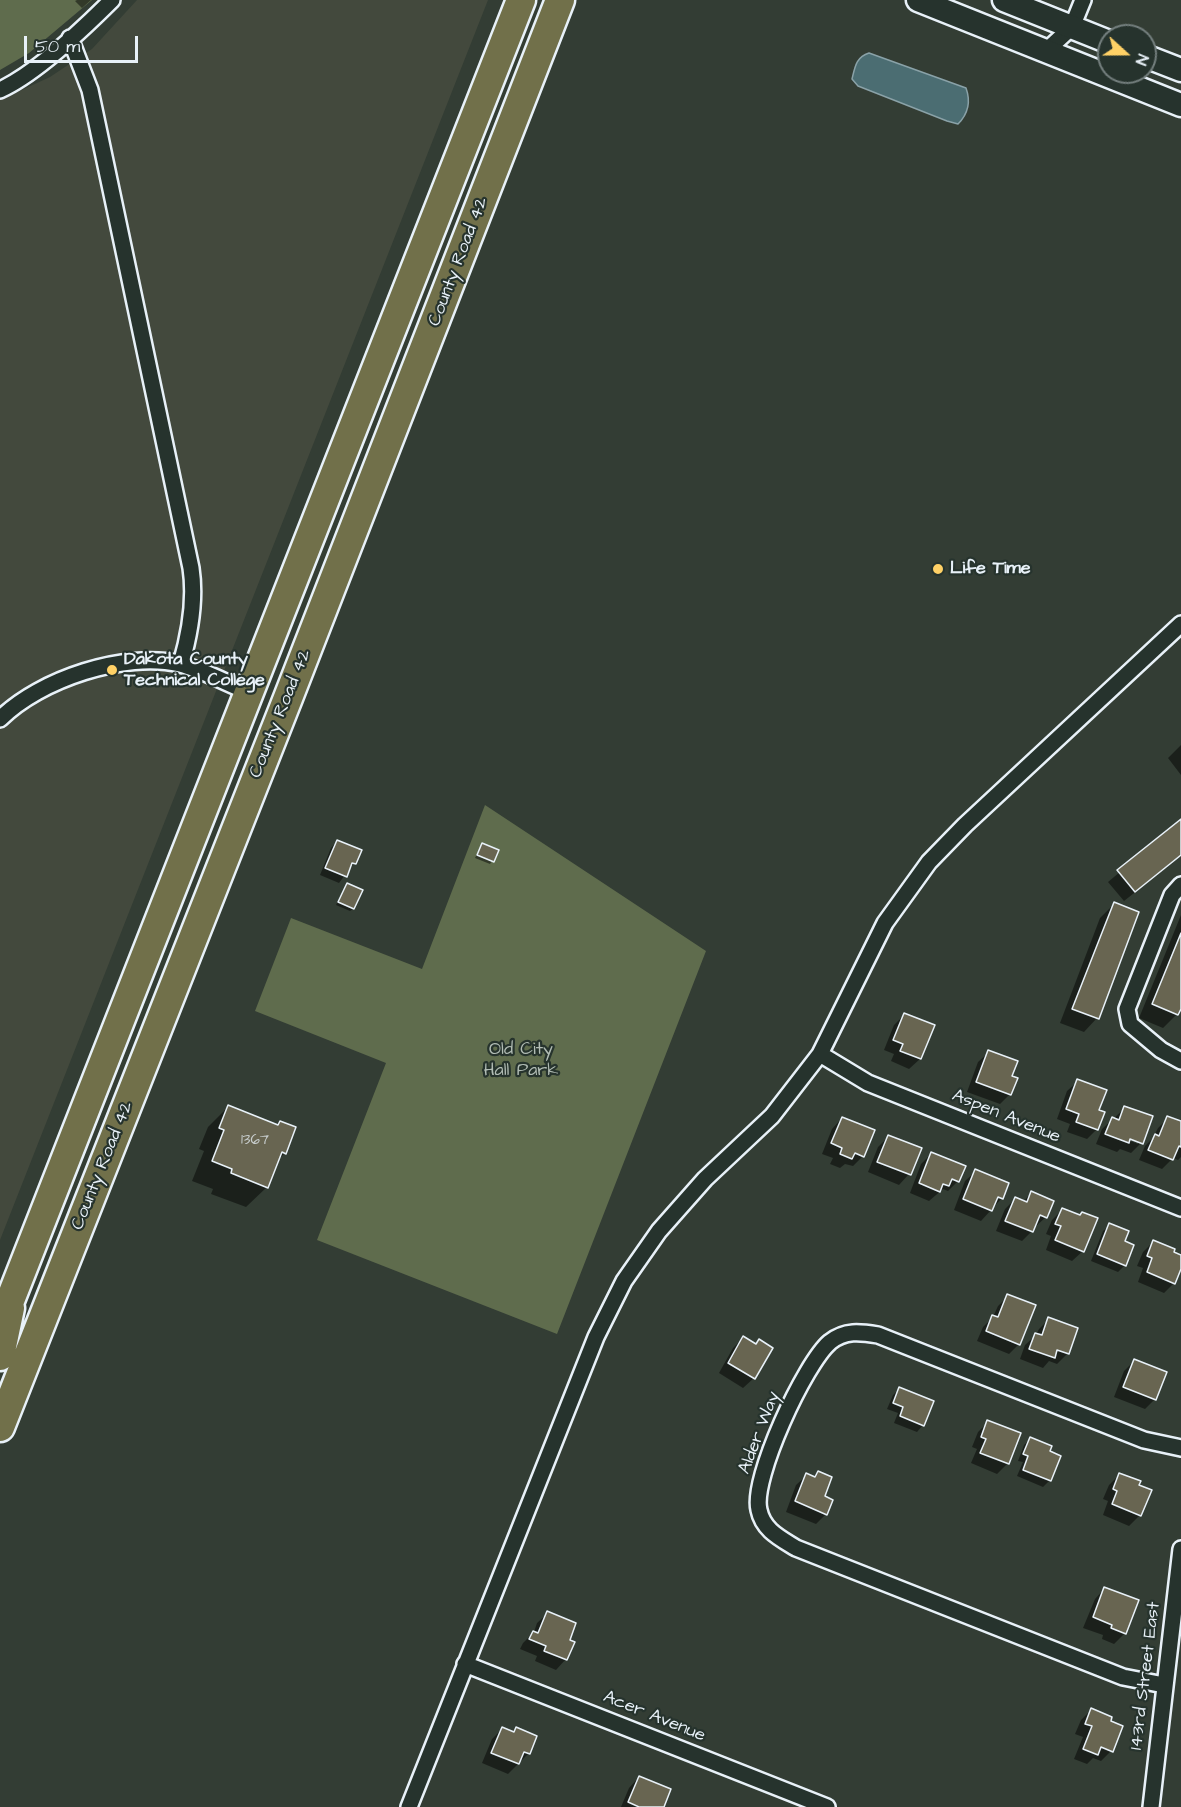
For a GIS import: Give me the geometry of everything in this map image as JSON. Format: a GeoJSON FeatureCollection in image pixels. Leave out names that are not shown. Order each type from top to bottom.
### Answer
{"type":"FeatureCollection","features":[{"type":"Feature","properties":{"kind":"highway","name":"County Road 42"},"geometry":{"type":"LineString","coordinates":[[0,1326],[521,0]]}},
{"type":"Feature","properties":{"kind":"highway","name":"County Road 42"},"geometry":{"type":"LineString","coordinates":[[0,1427],[560,0]]}},
{"type":"Feature","properties":{"kind":"highway"},"geometry":{"type":"LineString","coordinates":[[288,698],[278,692],[277,674],[354,468],[366,430],[372,381]]}},
{"type":"Feature","properties":{"kind":"highway"},"geometry":{"type":"LineString","coordinates":[[156,1030],[173,939],[259,715],[261,702],[249,692]]}},
{"type":"Feature","properties":{"kind":"highway"},"geometry":{"type":"LineString","coordinates":[[0,1356],[14,1292]]}},
{"type":"Feature","properties":{"kind":"street"},"geometry":{"type":"LineString","coordinates":[[0,90],[10,85],[70,38],[112,0]]}},
{"type":"Feature","properties":{"kind":"street"},"geometry":{"type":"LineString","coordinates":[[918,0],[1181,105]]}},
{"type":"Feature","properties":{"kind":"street"},"geometry":{"type":"LineString","coordinates":[[1010,3],[1035,3],[1042,0]]}},
{"type":"Feature","properties":{"kind":"street"},"geometry":{"type":"LineString","coordinates":[[1046,51],[1072,27],[1083,0]]}},
{"type":"Feature","properties":{"kind":"street"},"geometry":{"type":"LineString","coordinates":[[1010,3],[1097,37]]}},
{"type":"Feature","properties":{"kind":"street"},"geometry":{"type":"LineString","coordinates":[[70,38],[90,90],[191,568],[193,585],[191,614],[188,640],[181,664]]}},
{"type":"Feature","properties":{"kind":"street"},"geometry":{"type":"LineString","coordinates":[[1157,61],[1181,70]]}},
{"type":"Feature","properties":{"kind":"street"},"geometry":{"type":"LineString","coordinates":[[409,1807],[596,1337],[624,1281],[667,1222],[705,1179],[772,1116],[820,1054],[885,923],[929,862],[1181,624]]}},
{"type":"Feature","properties":{"kind":"street"},"geometry":{"type":"LineString","coordinates":[[0,719],[31,696],[94,668],[148,660],[181,664],[249,692]]}},
{"type":"Feature","properties":{"kind":"street"},"geometry":{"type":"LineString","coordinates":[[1181,885],[1172,895],[1127,1009],[1130,1024],[1161,1050],[1181,1060]]}},
{"type":"Feature","properties":{"kind":"street","name":"Aspen Avenue"},"geometry":{"type":"LineString","coordinates":[[820,1054],[868,1083],[1181,1208]]}},
{"type":"Feature","properties":{"kind":"street","name":"Alder Way"},"geometry":{"type":"LineString","coordinates":[[1164,1685],[1123,1677],[796,1548],[771,1533],[759,1510],[760,1483],[790,1403],[811,1368],[830,1342],[852,1331],[878,1335],[1144,1440],[1181,1448]]}},
{"type":"Feature","properties":{"kind":"street","name":"143rd Street East"},"geometry":{"type":"LineString","coordinates":[[1151,1807],[1181,1550]]}},
{"type":"Feature","properties":{"kind":"street","name":"Acer Avenue"},"geometry":{"type":"LineString","coordinates":[[465,1664],[827,1807]]}},
{"type":"Feature","properties":{"kind":"shaded area","name":"Dakota County Technical College"},"geometry":{"type":"Polygon","coordinates":[[[137,0],[488,0],[0,1240],[0,100],[50,77],[92,49],[137,0]]]}},
{"type":"Feature","properties":{"kind":"green space"},"geometry":{"type":"Polygon","coordinates":[[[0,0],[92,0],[29,53],[0,70],[0,0]]]}},
{"type":"Feature","properties":{"kind":"green space","name":"Old City Hall Park"},"geometry":{"type":"Polygon","coordinates":[[[485,805],[706,951],[557,1334],[317,1240],[386,1063],[255,1011],[291,918],[422,969],[485,805]]]}},
{"type":"Feature","properties":{"kind":"water"},"geometry":{"type":"Polygon","coordinates":[[[869,53],[966,88],[968,103],[966,112],[958,124],[858,86],[852,79],[855,67],[861,57],[869,53]]]}},
{"type":"Feature","properties":{"kind":"building"},"geometry":{"type":"Polygon","coordinates":[[[1181,819],[1181,855],[1135,892],[1117,870],[1181,819]]]}},
{"type":"Feature","properties":{"kind":"building"},"geometry":{"type":"Polygon","coordinates":[[[337,840],[362,850],[356,864],[352,863],[347,877],[325,868],[337,840]]]}},
{"type":"Feature","properties":{"kind":"building"},"geometry":{"type":"Polygon","coordinates":[[[482,843],[499,850],[494,862],[477,855],[482,843]]]}},
{"type":"Feature","properties":{"kind":"building"},"geometry":{"type":"Polygon","coordinates":[[[347,883],[363,890],[354,909],[338,902],[347,883]]]}},
{"type":"Feature","properties":{"kind":"building"},"geometry":{"type":"Polygon","coordinates":[[[1114,902],[1139,912],[1099,1019],[1072,1009],[1114,902]]]}},
{"type":"Feature","properties":{"kind":"building"},"geometry":{"type":"Polygon","coordinates":[[[1181,933],[1181,1009],[1178,1015],[1152,1004],[1181,933]]]}},
{"type":"Feature","properties":{"kind":"building"},"geometry":{"type":"Polygon","coordinates":[[[904,1013],[935,1025],[921,1059],[900,1051],[903,1044],[893,1040],[904,1013]]]}},
{"type":"Feature","properties":{"kind":"building"},"geometry":{"type":"Polygon","coordinates":[[[988,1050],[1018,1061],[1012,1076],[1018,1078],[1011,1095],[976,1082],[988,1050]]]}},
{"type":"Feature","properties":{"kind":"building"},"geometry":{"type":"Polygon","coordinates":[[[1077,1079],[1107,1090],[1099,1110],[1105,1112],[1098,1130],[1076,1122],[1079,1114],[1066,1109],[1077,1079]]]}},
{"type":"Feature","properties":{"kind":"building"},"geometry":{"type":"Polygon","coordinates":[[[228,1105],[278,1125],[280,1121],[296,1127],[286,1154],[282,1152],[268,1188],[231,1173],[232,1169],[212,1161],[224,1130],[219,1128],[228,1105]]]}},
{"type":"Feature","properties":{"kind":"building"},"geometry":{"type":"Polygon","coordinates":[[[1124,1106],[1153,1116],[1143,1144],[1130,1139],[1129,1143],[1105,1134],[1112,1117],[1119,1120],[1124,1106]]]}},
{"type":"Feature","properties":{"kind":"building"},"geometry":{"type":"Polygon","coordinates":[[[1167,1116],[1181,1121],[1181,1147],[1179,1146],[1173,1160],[1148,1150],[1155,1134],[1159,1136],[1167,1116]]]}},
{"type":"Feature","properties":{"kind":"building"},"geometry":{"type":"Polygon","coordinates":[[[842,1117],[875,1130],[864,1157],[855,1153],[852,1159],[840,1154],[842,1148],[831,1143],[842,1117]]]}},
{"type":"Feature","properties":{"kind":"building"},"geometry":{"type":"Polygon","coordinates":[[[888,1135],[922,1148],[911,1175],[877,1162],[888,1135]]]}},
{"type":"Feature","properties":{"kind":"building"},"geometry":{"type":"Polygon","coordinates":[[[931,1152],[966,1166],[959,1182],[952,1179],[949,1186],[943,1184],[940,1192],[919,1183],[931,1152]]]}},
{"type":"Feature","properties":{"kind":"building"},"geometry":{"type":"Polygon","coordinates":[[[975,1169],[1009,1183],[1003,1199],[998,1197],[992,1211],[963,1199],[975,1169]]]}},
{"type":"Feature","properties":{"kind":"building"},"geometry":{"type":"Polygon","coordinates":[[[1031,1191],[1054,1201],[1047,1218],[1040,1215],[1033,1232],[1005,1221],[1015,1197],[1027,1202],[1031,1191]]]}},
{"type":"Feature","properties":{"kind":"building"},"geometry":{"type":"Polygon","coordinates":[[[1062,1208],[1080,1215],[1082,1212],[1098,1218],[1084,1252],[1055,1240],[1061,1226],[1055,1224],[1062,1208]]]}},
{"type":"Feature","properties":{"kind":"building"},"geometry":{"type":"Polygon","coordinates":[[[1109,1223],[1129,1231],[1125,1241],[1134,1245],[1126,1266],[1097,1254],[1109,1223]]]}},
{"type":"Feature","properties":{"kind":"building"},"geometry":{"type":"Polygon","coordinates":[[[1153,1240],[1175,1249],[1174,1252],[1181,1255],[1181,1269],[1175,1284],[1147,1272],[1152,1258],[1147,1256],[1153,1240]]]}},
{"type":"Feature","properties":{"kind":"building"},"geometry":{"type":"Polygon","coordinates":[[[1007,1294],[1036,1305],[1020,1345],[986,1331],[992,1315],[998,1317],[1007,1294]]]}},
{"type":"Feature","properties":{"kind":"building"},"geometry":{"type":"Polygon","coordinates":[[[1048,1317],[1078,1328],[1069,1354],[1057,1350],[1055,1358],[1029,1349],[1035,1333],[1042,1335],[1048,1317]]]}},
{"type":"Feature","properties":{"kind":"building"},"geometry":{"type":"Polygon","coordinates":[[[743,1336],[756,1344],[759,1339],[773,1348],[755,1379],[728,1363],[743,1336]]]}},
{"type":"Feature","properties":{"kind":"building"},"geometry":{"type":"Polygon","coordinates":[[[1134,1359],[1167,1372],[1156,1400],[1123,1387],[1134,1359]]]}},
{"type":"Feature","properties":{"kind":"building"},"geometry":{"type":"Polygon","coordinates":[[[899,1387],[934,1401],[924,1426],[900,1416],[903,1407],[893,1403],[899,1387]]]}},
{"type":"Feature","properties":{"kind":"building"},"geometry":{"type":"Polygon","coordinates":[[[987,1420],[1021,1433],[1009,1464],[980,1453],[986,1439],[981,1437],[987,1420]]]}},
{"type":"Feature","properties":{"kind":"building"},"geometry":{"type":"Polygon","coordinates":[[[1030,1437],[1052,1446],[1050,1451],[1061,1456],[1051,1481],[1023,1470],[1028,1456],[1023,1454],[1030,1437]]]}},
{"type":"Feature","properties":{"kind":"building"},"geometry":{"type":"Polygon","coordinates":[[[818,1471],[832,1477],[825,1496],[833,1500],[827,1515],[795,1501],[806,1473],[815,1477],[818,1471]]]}},
{"type":"Feature","properties":{"kind":"building"},"geometry":{"type":"Polygon","coordinates":[[[1119,1473],[1141,1481],[1139,1485],[1152,1490],[1141,1516],[1112,1504],[1117,1491],[1113,1489],[1119,1473]]]}},
{"type":"Feature","properties":{"kind":"building"},"geometry":{"type":"Polygon","coordinates":[[[1104,1587],[1139,1600],[1126,1634],[1093,1617],[1104,1587]]]}},
{"type":"Feature","properties":{"kind":"building"},"geometry":{"type":"Polygon","coordinates":[[[547,1611],[576,1623],[570,1640],[575,1642],[567,1660],[544,1651],[546,1646],[529,1639],[533,1631],[538,1633],[547,1611]]]}},
{"type":"Feature","properties":{"kind":"building"},"geometry":{"type":"Polygon","coordinates":[[[1091,1708],[1112,1717],[1111,1721],[1123,1726],[1113,1752],[1101,1747],[1098,1755],[1083,1749],[1092,1726],[1085,1724],[1091,1708]]]}},
{"type":"Feature","properties":{"kind":"building"},"geometry":{"type":"Polygon","coordinates":[[[502,1727],[514,1732],[516,1727],[537,1736],[530,1754],[524,1752],[519,1764],[491,1753],[502,1727]]]}},
{"type":"Feature","properties":{"kind":"building"},"geometry":{"type":"Polygon","coordinates":[[[639,1776],[671,1789],[664,1807],[639,1807],[628,1802],[639,1776]]]}},
{"type":"Feature","properties":{"kind":"place","name":"Life Time"},"geometry":{"type":"Point","coordinates":[938,569]}},
{"type":"Feature","properties":{"kind":"place","name":"Dakota County Technical College"},"geometry":{"type":"Point","coordinates":[112,670]}}]}
